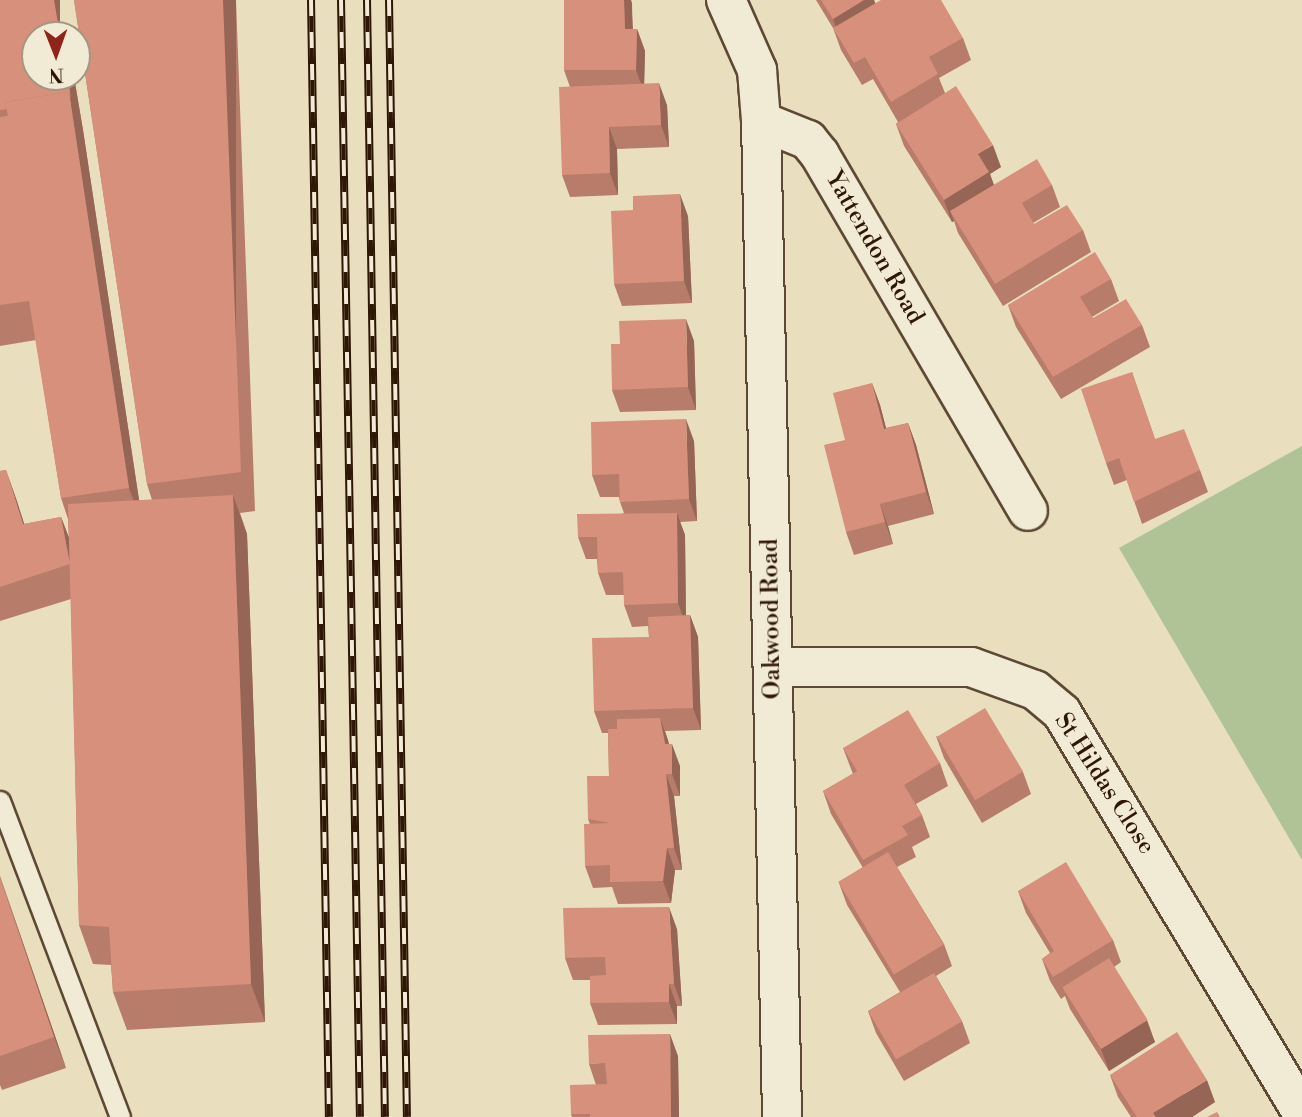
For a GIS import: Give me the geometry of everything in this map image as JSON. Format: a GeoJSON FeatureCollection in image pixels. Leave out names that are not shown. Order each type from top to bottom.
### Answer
{"type":"FeatureCollection","features":[{"type":"Feature","properties":{"kind":"street"},"geometry":{"type":"LineString","coordinates":[[726,0],[757,71],[761,121]]}},
{"type":"Feature","properties":{"kind":"street","name":"Yattendon Road"},"geometry":{"type":"LineString","coordinates":[[761,121],[808,140],[820,155],[1028,511]]}},
{"type":"Feature","properties":{"kind":"street","name":"Oakwood Road"},"geometry":{"type":"LineString","coordinates":[[761,121],[782,1117]]}},
{"type":"Feature","properties":{"kind":"street","name":"St Hildas Close"},"geometry":{"type":"LineString","coordinates":[[773,667],[971,667],[1035,691],[1062,713],[1302,1113]]}},
{"type":"Feature","properties":{"kind":"lane"},"geometry":{"type":"LineString","coordinates":[[0,802],[120,1117]]}},
{"type":"Feature","properties":{"kind":"green space"},"geometry":{"type":"Polygon","coordinates":[[[1302,446],[1302,860],[1119,548],[1302,446]]]}},
{"type":"Feature","properties":{"kind":"building"},"geometry":{"type":"Polygon","coordinates":[[[0,0],[54,0],[58,21],[21,21],[21,91],[70,91],[71,99],[69,92],[5,102],[7,109],[0,110],[0,0]]]}},
{"type":"Feature","properties":{"kind":"building"},"geometry":{"type":"Polygon","coordinates":[[[74,0],[223,0],[241,472],[147,484],[88,91],[91,91],[91,21],[77,21],[74,0]]]}},
{"type":"Feature","properties":{"kind":"building"},"geometry":{"type":"Polygon","coordinates":[[[564,0],[624,0],[625,29],[637,29],[636,70],[564,70],[564,0]]]}},
{"type":"Feature","properties":{"kind":"building"},"geometry":{"type":"Polygon","coordinates":[[[821,0],[864,0],[833,19],[821,0]]]}},
{"type":"Feature","properties":{"kind":"building"},"geometry":{"type":"Polygon","coordinates":[[[881,0],[941,0],[963,38],[929,57],[938,74],[891,102],[865,57],[854,63],[833,28],[881,0]]]}},
{"type":"Feature","properties":{"kind":"building"},"geometry":{"type":"Polygon","coordinates":[[[659,83],[661,125],[609,127],[610,173],[562,175],[559,87],[659,83]]]}},
{"type":"Feature","properties":{"kind":"building"},"geometry":{"type":"Polygon","coordinates":[[[956,86],[993,145],[978,154],[989,172],[944,200],[896,124],[956,86]]]}},
{"type":"Feature","properties":{"kind":"building"},"geometry":{"type":"Polygon","coordinates":[[[69,92],[129,488],[61,498],[29,301],[0,305],[0,117],[8,116],[5,102],[69,92]]]}},
{"type":"Feature","properties":{"kind":"building"},"geometry":{"type":"Polygon","coordinates":[[[1037,159],[1052,185],[1022,203],[1034,224],[1067,205],[1083,230],[995,284],[950,211],[1037,159]]]}},
{"type":"Feature","properties":{"kind":"building"},"geometry":{"type":"Polygon","coordinates":[[[680,194],[684,281],[614,284],[611,211],[633,210],[633,196],[680,194]]]}},
{"type":"Feature","properties":{"kind":"building"},"geometry":{"type":"Polygon","coordinates":[[[1095,252],[1111,279],[1080,297],[1093,318],[1126,299],[1142,325],[1053,377],[1008,305],[1095,252]]]}},
{"type":"Feature","properties":{"kind":"building"},"geometry":{"type":"Polygon","coordinates":[[[686,319],[688,387],[612,390],[611,344],[620,344],[619,321],[686,319]]]}},
{"type":"Feature","properties":{"kind":"building"},"geometry":{"type":"Polygon","coordinates":[[[1132,372],[1155,439],[1184,429],[1200,470],[1134,502],[1119,458],[1106,463],[1081,389],[1132,372]]]}},
{"type":"Feature","properties":{"kind":"building"},"geometry":{"type":"Polygon","coordinates":[[[872,383],[884,429],[908,423],[926,492],[880,504],[885,522],[846,532],[824,445],[845,440],[833,393],[872,383]]]}},
{"type":"Feature","properties":{"kind":"building"},"geometry":{"type":"Polygon","coordinates":[[[686,419],[689,499],[620,502],[619,474],[592,475],[591,422],[686,419]]]}},
{"type":"Feature","properties":{"kind":"building"},"geometry":{"type":"Polygon","coordinates":[[[6,470],[23,524],[61,517],[70,564],[0,587],[0,471],[6,470]]]}},
{"type":"Feature","properties":{"kind":"building"},"geometry":{"type":"Polygon","coordinates":[[[233,495],[251,984],[113,992],[109,927],[79,925],[68,504],[233,495]]]}},
{"type":"Feature","properties":{"kind":"building"},"geometry":{"type":"Polygon","coordinates":[[[677,513],[678,603],[624,605],[623,572],[598,573],[597,537],[578,537],[577,514],[677,513]]]}},
{"type":"Feature","properties":{"kind":"building"},"geometry":{"type":"Polygon","coordinates":[[[690,615],[693,708],[594,711],[592,638],[649,637],[648,617],[690,615]]]}},
{"type":"Feature","properties":{"kind":"building"},"geometry":{"type":"Polygon","coordinates":[[[985,708],[1023,771],[975,800],[937,737],[985,708]]]}},
{"type":"Feature","properties":{"kind":"building"},"geometry":{"type":"Polygon","coordinates":[[[908,710],[940,763],[904,785],[922,815],[902,826],[908,835],[863,860],[823,791],[857,771],[843,748],[908,710]]]}},
{"type":"Feature","properties":{"kind":"building"},"geometry":{"type":"Polygon","coordinates":[[[660,718],[665,744],[672,744],[672,774],[666,774],[674,848],[667,848],[663,881],[610,882],[610,865],[585,866],[584,824],[610,823],[588,819],[587,776],[609,776],[608,729],[617,729],[617,719],[660,718]]]}},
{"type":"Feature","properties":{"kind":"building"},"geometry":{"type":"Polygon","coordinates":[[[888,852],[944,945],[894,974],[838,882],[888,852]]]}},
{"type":"Feature","properties":{"kind":"building"},"geometry":{"type":"Polygon","coordinates":[[[1066,862],[1113,940],[1053,977],[1042,959],[1054,951],[1018,891],[1066,862]]]}},
{"type":"Feature","properties":{"kind":"building"},"geometry":{"type":"Polygon","coordinates":[[[0,878],[54,1037],[0,1056],[0,878]]]}},
{"type":"Feature","properties":{"kind":"building"},"geometry":{"type":"Polygon","coordinates":[[[669,907],[674,984],[669,984],[669,1002],[590,1003],[590,976],[606,975],[605,957],[565,958],[563,908],[669,907]]]}},
{"type":"Feature","properties":{"kind":"building"},"geometry":{"type":"Polygon","coordinates":[[[1109,958],[1148,1020],[1101,1049],[1062,987],[1109,958]]]}},
{"type":"Feature","properties":{"kind":"building"},"geometry":{"type":"Polygon","coordinates":[[[934,973],[962,1021],[896,1059],[868,1011],[934,973]]]}},
{"type":"Feature","properties":{"kind":"building"},"geometry":{"type":"Polygon","coordinates":[[[1177,1032],[1207,1080],[1153,1113],[1156,1117],[1137,1117],[1110,1075],[1177,1032]]]}},
{"type":"Feature","properties":{"kind":"building"},"geometry":{"type":"Polygon","coordinates":[[[670,1034],[671,1117],[590,1117],[590,1114],[571,1114],[570,1085],[607,1084],[605,1063],[589,1064],[588,1035],[670,1034]]]}},
{"type":"Feature","properties":{"kind":"building"},"geometry":{"type":"Polygon","coordinates":[[[1217,1112],[1220,1117],[1207,1117],[1217,1112]]]}},
{"type":"Feature","properties":{"kind":"railway"},"geometry":{"type":"LineString","coordinates":[[311,0],[329,1117]]}},
{"type":"Feature","properties":{"kind":"railway"},"geometry":{"type":"LineString","coordinates":[[341,0],[360,1117]]}},
{"type":"Feature","properties":{"kind":"railway"},"geometry":{"type":"LineString","coordinates":[[367,0],[385,1117]]}},
{"type":"Feature","properties":{"kind":"railway"},"geometry":{"type":"LineString","coordinates":[[389,0],[407,1117]]}}]}
